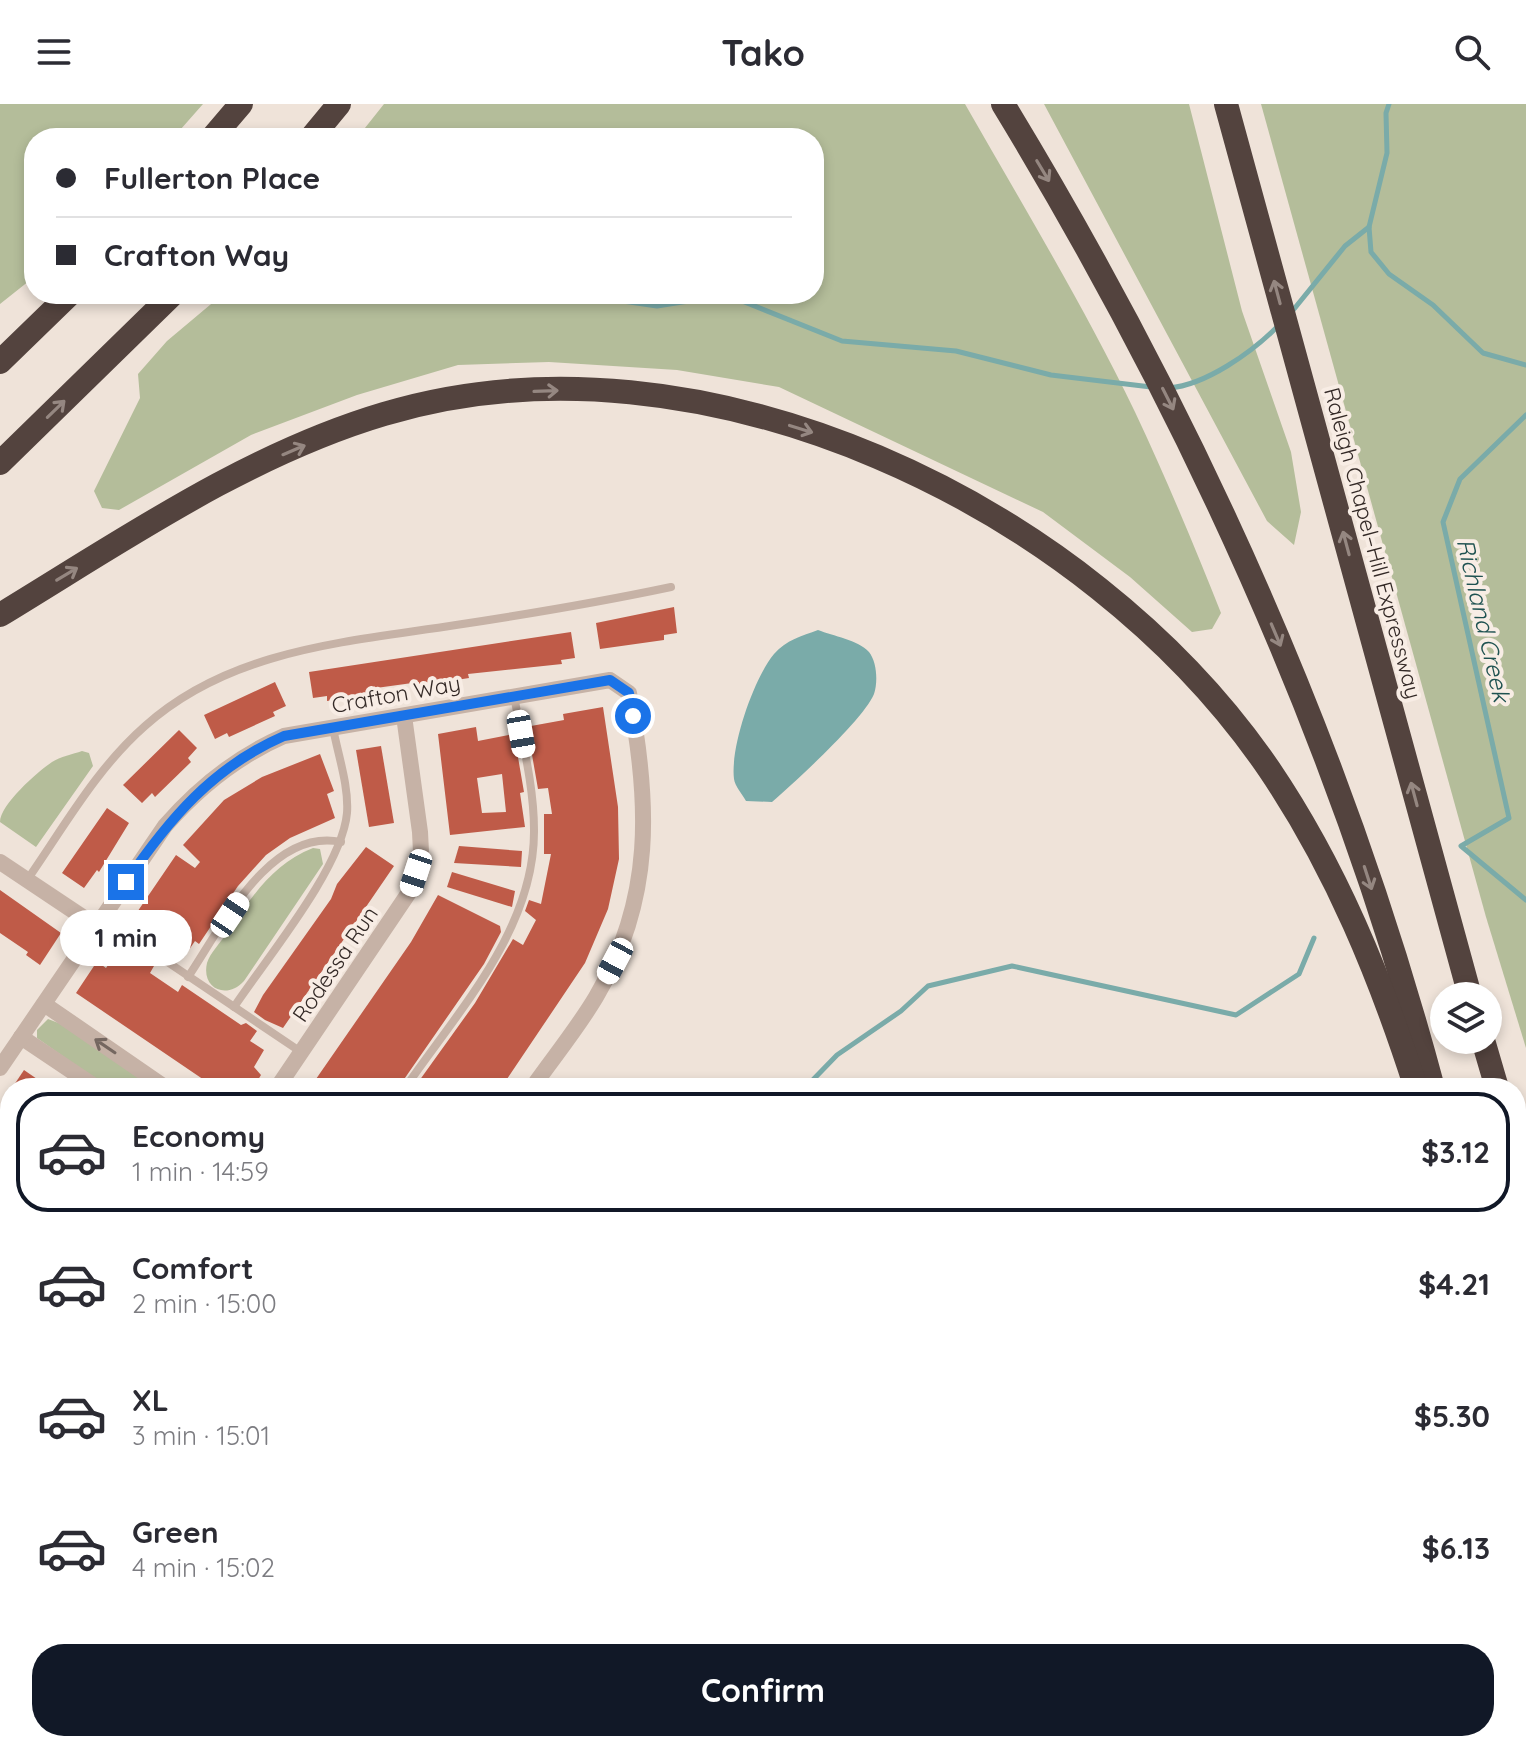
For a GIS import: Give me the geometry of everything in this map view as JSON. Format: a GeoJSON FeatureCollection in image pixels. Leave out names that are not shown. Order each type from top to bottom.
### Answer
{"type":"FeatureCollection","features":[{"type":"Feature","properties":{"kind":"highway"},"geometry":{"type":"LineString","coordinates":[[221,128],[241,104]]}},
{"type":"Feature","properties":{"kind":"highway"},"geometry":{"type":"LineString","coordinates":[[319,128],[339,104]]}},
{"type":"Feature","properties":{"kind":"highway"},"geometry":{"type":"LineString","coordinates":[[1003,104],[1112,292],[1170,404],[1270,620],[1366,873],[1430,1078]]}},
{"type":"Feature","properties":{"kind":"highway","name":"Raleigh Chapel–Hill Expressway"},"geometry":{"type":"LineString","coordinates":[[1226,104],[1466,982]]}},
{"type":"Feature","properties":{"kind":"highway"},"geometry":{"type":"LineString","coordinates":[[0,362],[60,304]]}},
{"type":"Feature","properties":{"kind":"highway"},"geometry":{"type":"LineString","coordinates":[[0,463],[163,304]]}},
{"type":"Feature","properties":{"kind":"highway"},"geometry":{"type":"LineString","coordinates":[[0,615],[150,524],[260,464],[383,414],[497,393],[614,392],[745,413],[809,431],[872,453],[929,480],[1038,541],[1139,623],[1185,668],[1267,767],[1332,875],[1371,959],[1413,1078]]}},
{"type":"Feature","properties":{"kind":"highway"},"geometry":{"type":"LineString","coordinates":[[1487,1054],[1494,1078]]}},
{"type":"Feature","properties":{"kind":"street","name":"Crafton Way"},"geometry":{"type":"LineString","coordinates":[[0,1068],[165,826],[200,790],[253,750],[284,736],[610,680],[629,693],[645,788],[641,874],[615,961],[595,999],[539,1078]]}},
{"type":"Feature","properties":{"kind":"street","name":"Rodessa Run"},"geometry":{"type":"LineString","coordinates":[[284,1078],[410,891],[416,873],[420,832],[404,716]]}},
{"type":"Feature","properties":{"kind":"street"},"geometry":{"type":"LineString","coordinates":[[0,862],[96,926]]}},
{"type":"Feature","properties":{"kind":"street"},"geometry":{"type":"LineString","coordinates":[[44,1004],[151,1078]]}},
{"type":"Feature","properties":{"kind":"street"},"geometry":{"type":"LineString","coordinates":[[21,1037],[82,1078]]}},
{"type":"Feature","properties":{"kind":"lane"},"geometry":{"type":"LineString","coordinates":[[27,880],[116,754],[167,707],[229,672],[284,653],[579,606],[671,587]]}},
{"type":"Feature","properties":{"kind":"lane"},"geometry":{"type":"LineString","coordinates":[[412,1078],[493,960],[513,926],[525,893],[534,829],[514,696]]}},
{"type":"Feature","properties":{"kind":"lane"},"geometry":{"type":"LineString","coordinates":[[234,1007],[326,871],[341,842],[347,809],[333,727]]}},
{"type":"Feature","properties":{"kind":"lane"},"geometry":{"type":"LineString","coordinates":[[188,977],[250,885],[266,868],[295,847],[313,841],[341,842]]}},
{"type":"Feature","properties":{"kind":"lane"},"geometry":{"type":"LineString","coordinates":[[96,926],[120,930],[301,1053]]}},
{"type":"Feature","properties":{"kind":"green space"},"geometry":{"type":"Polygon","coordinates":[[[0,104],[203,104],[182,128],[24,128],[24,285],[0,304],[0,104]]]}},
{"type":"Feature","properties":{"kind":"green space"},"geometry":{"type":"Polygon","coordinates":[[[384,104],[965,104],[1074,295],[1135,412],[1221,613],[1212,629],[1192,632],[1130,577],[1043,512],[779,387],[677,370],[549,362],[458,365],[357,395],[251,435],[119,510],[102,508],[94,491],[140,398],[138,374],[167,341],[211,304],[824,304],[824,128],[365,128],[384,104]]]}},
{"type":"Feature","properties":{"kind":"green space"},"geometry":{"type":"Polygon","coordinates":[[[1044,104],[1189,104],[1242,311],[1291,452],[1301,512],[1294,545],[1267,521],[1044,104]]]}},
{"type":"Feature","properties":{"kind":"green space"},"geometry":{"type":"Polygon","coordinates":[[[1261,104],[1526,104],[1526,1048],[1486,917],[1261,104]]]}},
{"type":"Feature","properties":{"kind":"green space"},"geometry":{"type":"Polygon","coordinates":[[[82,751],[89,753],[93,766],[36,847],[0,822],[12,798],[38,773],[55,760],[82,751]]]}},
{"type":"Feature","properties":{"kind":"green space"},"geometry":{"type":"Polygon","coordinates":[[[313,848],[320,849],[323,864],[244,981],[230,990],[217,989],[206,972],[213,951],[264,883],[286,863],[313,848]]]}},
{"type":"Feature","properties":{"kind":"green space"},"geometry":{"type":"Polygon","coordinates":[[[48,1019],[61,1024],[141,1078],[94,1078],[37,1038],[37,1030],[48,1019]]]}},
{"type":"Feature","properties":{"kind":"water"},"geometry":{"type":"Polygon","coordinates":[[[818,630],[852,641],[869,652],[876,672],[874,694],[843,734],[772,802],[746,801],[735,782],[734,765],[740,732],[759,679],[779,649],[794,639],[818,630]]]}},
{"type":"Feature","properties":{"kind":"building"},"geometry":{"type":"Polygon","coordinates":[[[674,607],[677,633],[664,635],[664,640],[600,649],[596,623],[674,607]]]}},
{"type":"Feature","properties":{"kind":"building"},"geometry":{"type":"Polygon","coordinates":[[[571,632],[575,658],[561,660],[562,664],[468,674],[469,678],[419,686],[419,682],[376,688],[377,693],[327,701],[327,696],[313,698],[309,672],[571,632]]]}},
{"type":"Feature","properties":{"kind":"building"},"geometry":{"type":"Polygon","coordinates":[[[275,682],[286,706],[273,712],[275,716],[229,737],[227,733],[215,739],[204,715],[275,682]]]}},
{"type":"Feature","properties":{"kind":"building"},"geometry":{"type":"Polygon","coordinates":[[[603,707],[618,807],[619,859],[608,909],[585,963],[508,1078],[421,1078],[475,1003],[513,939],[523,945],[536,920],[525,911],[529,900],[541,904],[551,854],[544,854],[544,814],[552,814],[548,788],[538,789],[528,732],[532,732],[531,726],[564,720],[563,714],[603,707]]]}},
{"type":"Feature","properties":{"kind":"building"},"geometry":{"type":"Polygon","coordinates":[[[476,727],[478,741],[514,734],[524,792],[520,793],[525,827],[450,835],[438,734],[476,727]],[[502,774],[477,778],[482,813],[506,812],[502,774]]]}},
{"type":"Feature","properties":{"kind":"building"},"geometry":{"type":"Polygon","coordinates":[[[179,730],[197,748],[188,758],[191,762],[155,797],[152,793],[142,803],[123,785],[179,730]]]}},
{"type":"Feature","properties":{"kind":"building"},"geometry":{"type":"Polygon","coordinates":[[[381,746],[394,823],[369,827],[356,750],[381,746]]]}},
{"type":"Feature","properties":{"kind":"building"},"geometry":{"type":"Polygon","coordinates":[[[320,754],[334,791],[327,794],[335,818],[290,838],[266,855],[238,886],[199,944],[195,941],[184,957],[161,941],[157,946],[132,929],[129,924],[176,855],[195,868],[200,862],[183,845],[224,800],[262,777],[320,754]]]}},
{"type":"Feature","properties":{"kind":"building"},"geometry":{"type":"Polygon","coordinates":[[[107,808],[129,823],[99,872],[97,870],[84,888],[62,873],[107,808]]]}},
{"type":"Feature","properties":{"kind":"building"},"geometry":{"type":"Polygon","coordinates":[[[459,846],[522,851],[521,867],[454,863],[459,846]]]}},
{"type":"Feature","properties":{"kind":"building"},"geometry":{"type":"Polygon","coordinates":[[[366,847],[394,866],[283,1028],[265,1020],[254,1012],[263,995],[331,899],[337,884],[366,847]]]}},
{"type":"Feature","properties":{"kind":"building"},"geometry":{"type":"Polygon","coordinates":[[[452,872],[515,891],[512,907],[447,887],[452,872]]]}},
{"type":"Feature","properties":{"kind":"building"},"geometry":{"type":"Polygon","coordinates":[[[0,890],[61,933],[40,965],[26,955],[28,952],[0,933],[0,890]]]}},
{"type":"Feature","properties":{"kind":"building"},"geometry":{"type":"Polygon","coordinates":[[[438,895],[500,926],[501,932],[484,964],[405,1078],[317,1078],[411,942],[438,895]]]}},
{"type":"Feature","properties":{"kind":"building"},"geometry":{"type":"Polygon","coordinates":[[[124,941],[149,958],[147,961],[154,966],[150,973],[178,992],[182,985],[241,1025],[246,1023],[257,1031],[250,1041],[264,1050],[254,1067],[261,1075],[259,1078],[201,1078],[76,993],[94,966],[99,963],[106,968],[124,941]]]}},
{"type":"Feature","properties":{"kind":"building"},"geometry":{"type":"Polygon","coordinates":[[[24,1070],[36,1078],[19,1078],[24,1070]]]}},
{"type":"Feature","properties":{"kind":"waterway","name":"Richland Creek"},"geometry":{"type":"LineString","coordinates":[[1389,104],[1386,113],[1387,153],[1369,227],[1371,252],[1389,274],[1433,305],[1483,353],[1526,365]]}},
{"type":"Feature","properties":{"kind":"waterway"},"geometry":{"type":"LineString","coordinates":[[1290,314],[1345,246],[1369,227]]}},
{"type":"Feature","properties":{"kind":"waterway"},"geometry":{"type":"LineString","coordinates":[[643,304],[670,304]]}},
{"type":"Feature","properties":{"kind":"waterway"},"geometry":{"type":"LineString","coordinates":[[750,304],[842,341],[956,351],[1051,375],[1151,387]]}},
{"type":"Feature","properties":{"kind":"waterway"},"geometry":{"type":"LineString","coordinates":[[1169,388],[1198,381],[1228,366],[1277,327]]}},
{"type":"Feature","properties":{"kind":"waterway","name":"Richland Creek"},"geometry":{"type":"LineString","coordinates":[[1526,415],[1460,479],[1443,522],[1509,818],[1461,846],[1526,900]]}},
{"type":"Feature","properties":{"kind":"waterway"},"geometry":{"type":"LineString","coordinates":[[815,1078],[837,1055],[901,1011],[928,986],[1012,966],[1236,1015],[1299,974],[1314,938]]}},
{"type":"Feature","properties":{"kind":"route"},"geometry":{"type":"LineString","coordinates":[[126,882],[189,798],[253,750],[284,736],[610,680],[629,693],[633,716]]}}]}
